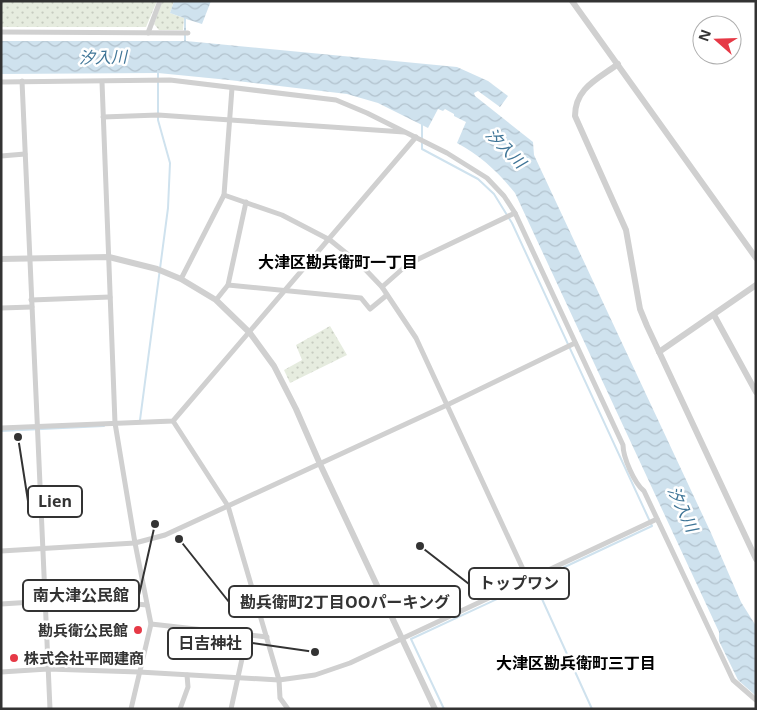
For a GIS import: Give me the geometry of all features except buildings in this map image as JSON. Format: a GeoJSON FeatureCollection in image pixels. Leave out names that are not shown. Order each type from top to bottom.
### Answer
{"type":"FeatureCollection","features":[{"type":"Feature","properties":{"kind":"street"},"geometry":{"type":"LineString","coordinates":[[148,33],[160,1]]}},
{"type":"Feature","properties":{"kind":"street"},"geometry":{"type":"LineString","coordinates":[[572,1],[756,258]]}},
{"type":"Feature","properties":{"kind":"street"},"geometry":{"type":"LineString","coordinates":[[1,32],[186,33]]}},
{"type":"Feature","properties":{"kind":"street"},"geometry":{"type":"LineString","coordinates":[[618,64],[583,90],[575,106],[575,116],[626,230],[640,309],[756,559]]}},
{"type":"Feature","properties":{"kind":"street"},"geometry":{"type":"LineString","coordinates":[[1,82],[170,80],[336,100],[367,113],[447,153],[487,178],[504,196],[514,213],[623,445],[623,453],[639,487],[644,491],[733,680],[756,700]]}},
{"type":"Feature","properties":{"kind":"street"},"geometry":{"type":"LineString","coordinates":[[22,82],[50,709]]}},
{"type":"Feature","properties":{"kind":"street"},"geometry":{"type":"LineString","coordinates":[[102,82],[115,424],[135,544],[151,624],[131,709]]}},
{"type":"Feature","properties":{"kind":"street"},"geometry":{"type":"LineString","coordinates":[[180,279],[224,195],[232,88]]}},
{"type":"Feature","properties":{"kind":"street"},"geometry":{"type":"LineString","coordinates":[[103,117],[158,115],[407,133]]}},
{"type":"Feature","properties":{"kind":"street"},"geometry":{"type":"LineString","coordinates":[[1,428],[173,421],[330,240],[416,137]]}},
{"type":"Feature","properties":{"kind":"street"},"geometry":{"type":"LineString","coordinates":[[1,156],[25,154]]}},
{"type":"Feature","properties":{"kind":"street"},"geometry":{"type":"LineString","coordinates":[[224,195],[282,215],[330,240],[361,264],[382,287],[416,338],[528,580]]}},
{"type":"Feature","properties":{"kind":"street"},"geometry":{"type":"LineString","coordinates":[[216,300],[228,285],[246,202]]}},
{"type":"Feature","properties":{"kind":"street"},"geometry":{"type":"LineString","coordinates":[[382,287],[408,264],[514,213]]}},
{"type":"Feature","properties":{"kind":"street"},"geometry":{"type":"LineString","coordinates":[[1,259],[109,257],[157,270],[180,279],[216,300],[250,333],[274,366],[296,409],[435,709]]}},
{"type":"Feature","properties":{"kind":"street"},"geometry":{"type":"LineString","coordinates":[[228,285],[362,298],[370,309],[388,295]]}},
{"type":"Feature","properties":{"kind":"street"},"geometry":{"type":"LineString","coordinates":[[659,352],[756,285]]}},
{"type":"Feature","properties":{"kind":"street"},"geometry":{"type":"LineString","coordinates":[[32,300],[110,297]]}},
{"type":"Feature","properties":{"kind":"street"},"geometry":{"type":"LineString","coordinates":[[1,308],[32,307]]}},
{"type":"Feature","properties":{"kind":"street"},"geometry":{"type":"LineString","coordinates":[[714,315],[756,392]]}},
{"type":"Feature","properties":{"kind":"street"},"geometry":{"type":"LineString","coordinates":[[1,551],[135,544],[165,535],[447,405],[575,343]]}},
{"type":"Feature","properties":{"kind":"street"},"geometry":{"type":"LineString","coordinates":[[173,421],[228,506],[279,680],[280,698],[288,709]]}},
{"type":"Feature","properties":{"kind":"street"},"geometry":{"type":"LineString","coordinates":[[1,672],[48,669],[279,680],[315,675],[350,663],[657,519]]}},
{"type":"Feature","properties":{"kind":"street"},"geometry":{"type":"LineString","coordinates":[[1,604],[81,599],[147,605]]}},
{"type":"Feature","properties":{"kind":"street"},"geometry":{"type":"LineString","coordinates":[[151,624],[267,638]]}},
{"type":"Feature","properties":{"kind":"street"},"geometry":{"type":"LineString","coordinates":[[231,709],[247,636]]}},
{"type":"Feature","properties":{"kind":"street"},"geometry":{"type":"LineString","coordinates":[[180,709],[188,687],[187,675]]}},
{"type":"Feature","properties":{"kind":"shaded area"},"geometry":{"type":"Polygon","coordinates":[[[1,1],[157,1],[146,27],[1,27],[1,1]]]}},
{"type":"Feature","properties":{"kind":"shaded area"},"geometry":{"type":"Polygon","coordinates":[[[162,1],[174,1],[170,13],[184,18],[183,30],[159,30],[154,24],[162,1]]]}},
{"type":"Feature","properties":{"kind":"shaded area"},"geometry":{"type":"Polygon","coordinates":[[[330,326],[347,355],[290,383],[284,370],[302,360],[296,345],[330,326]]]}},
{"type":"Feature","properties":{"kind":"water","name":"汐入川"},"geometry":{"type":"Polygon","coordinates":[[[174,1],[211,1],[202,24],[186,19],[186,41],[457,67],[488,81],[508,96],[500,107],[478,91],[474,93],[475,96],[533,142],[534,155],[711,533],[741,602],[756,626],[756,696],[738,680],[719,641],[719,632],[515,193],[489,165],[457,143],[466,122],[445,109],[443,111],[438,109],[428,128],[378,103],[347,94],[229,80],[158,73],[1,74],[1,41],[184,41],[184,18],[170,13],[174,1]]]}},
{"type":"Feature","properties":{"kind":"waterway"},"geometry":{"type":"LineString","coordinates":[[140,420],[168,208],[170,163],[158,120],[158,71]]}},
{"type":"Feature","properties":{"kind":"waterway"},"geometry":{"type":"LineString","coordinates":[[422,124],[422,149],[478,179],[494,194],[512,223],[652,526],[539,579],[537,588],[592,709]]}},
{"type":"Feature","properties":{"kind":"waterway"},"geometry":{"type":"LineString","coordinates":[[1,431],[104,426]]}},
{"type":"Feature","properties":{"kind":"waterway"},"geometry":{"type":"LineString","coordinates":[[444,709],[411,639],[538,580]]}},
{"type":"Feature","properties":{"kind":"place","name":"Lien"},"geometry":{"type":"Point","coordinates":[18,437]}},
{"type":"Feature","properties":{"kind":"place","name":"南大津公民館"},"geometry":{"type":"Point","coordinates":[155,524]}},
{"type":"Feature","properties":{"kind":"place","name":"勘兵衛町2丁目OOパーキング"},"geometry":{"type":"Point","coordinates":[179,539]}},
{"type":"Feature","properties":{"kind":"place","name":"トップワン"},"geometry":{"type":"Point","coordinates":[420,546]}},
{"type":"Feature","properties":{"kind":"place","name":"勘兵衛公民館"},"geometry":{"type":"Point","coordinates":[138,630]}},
{"type":"Feature","properties":{"kind":"place","name":"日吉神社"},"geometry":{"type":"Point","coordinates":[315,652]}},
{"type":"Feature","properties":{"kind":"place","name":"株式会社平岡建商"},"geometry":{"type":"Point","coordinates":[14,658]}},
{"type":"Feature","properties":{"kind":"district","name":"大津区勘兵衛町一丁目"},"geometry":{"type":"Point","coordinates":[338,262]}},
{"type":"Feature","properties":{"kind":"district","name":"大津区勘兵衛町三丁目"},"geometry":{"type":"Point","coordinates":[576,663]}}]}
